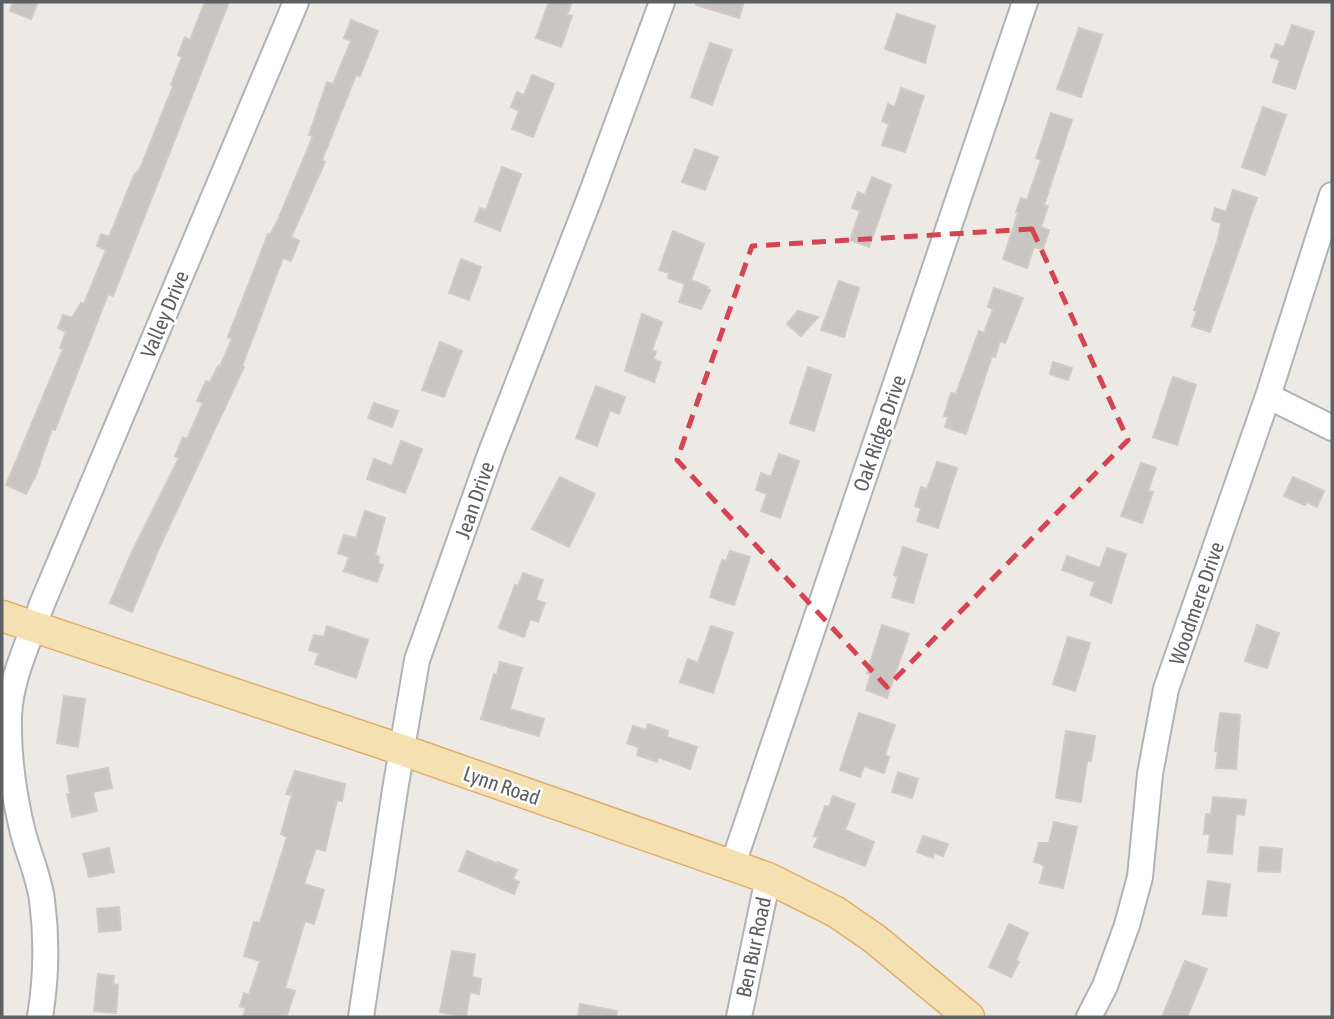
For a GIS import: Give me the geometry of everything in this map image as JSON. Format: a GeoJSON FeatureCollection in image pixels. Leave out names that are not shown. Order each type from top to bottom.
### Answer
{"type":"FeatureCollection","features":[{"type":"Feature","properties":{"kind":"main road","name":"Lynn Road"},"geometry":{"type":"LineString","coordinates":[[2,616],[402,750],[768,878],[836,912],[886,946],[969,1017]]}},
{"type":"Feature","properties":{"kind":"street","name":"Valley Drive"},"geometry":{"type":"LineString","coordinates":[[40,1017],[45,951],[42,898],[23,831],[12,774],[9,714],[18,674],[34,627],[296,2]]}},
{"type":"Feature","properties":{"kind":"street","name":"Jean Drive"},"geometry":{"type":"LineString","coordinates":[[361,1017],[417,660],[491,452],[662,2]]}},
{"type":"Feature","properties":{"kind":"street","name":"Oak Ridge Drive"},"geometry":{"type":"LineString","coordinates":[[733,864],[1025,2]]}},
{"type":"Feature","properties":{"kind":"street","name":"Woodmere Drive"},"geometry":{"type":"LineString","coordinates":[[1089,1017],[1122,937],[1140,877],[1150,774],[1167,689],[1268,396],[1332,195]]}},
{"type":"Feature","properties":{"kind":"street"},"geometry":{"type":"LineString","coordinates":[[1268,396],[1332,428]]}},
{"type":"Feature","properties":{"kind":"street","name":"Ben Bur Road"},"geometry":{"type":"LineString","coordinates":[[739,1017],[768,878]]}},
{"type":"Feature","properties":{"kind":"highlighted area"},"geometry":{"type":"Polygon","coordinates":[[[1032,229],[1128,440],[887,687],[677,460],[752,246],[1032,229]]]}},
{"type":"Feature","properties":{"kind":"building"},"geometry":{"type":"Polygon","coordinates":[[[13,2],[38,2],[31,19],[10,11],[13,2]]]}},
{"type":"Feature","properties":{"kind":"building"},"geometry":{"type":"Polygon","coordinates":[[[205,2],[229,2],[113,296],[108,294],[55,430],[52,429],[36,475],[26,494],[6,485],[63,349],[60,348],[66,332],[58,328],[63,315],[72,318],[81,303],[84,304],[106,250],[97,246],[101,234],[109,237],[134,175],[140,169],[173,86],[171,85],[182,57],[178,55],[185,37],[190,40],[205,2]]]}},
{"type":"Feature","properties":{"kind":"building"},"geometry":{"type":"Polygon","coordinates":[[[549,2],[572,2],[567,15],[572,16],[561,47],[536,38],[549,2]]]}},
{"type":"Feature","properties":{"kind":"building"},"geometry":{"type":"Polygon","coordinates":[[[696,2],[744,2],[739,18],[696,5],[696,2]]]}},
{"type":"Feature","properties":{"kind":"building"},"geometry":{"type":"Polygon","coordinates":[[[897,14],[935,26],[925,63],[885,49],[897,14]]]}},
{"type":"Feature","properties":{"kind":"building"},"geometry":{"type":"Polygon","coordinates":[[[351,20],[378,31],[360,76],[356,75],[322,160],[325,162],[291,237],[299,241],[291,261],[283,258],[242,366],[244,367],[132,612],[110,603],[179,458],[175,456],[183,437],[187,439],[203,403],[197,401],[206,381],[210,382],[220,366],[232,339],[228,337],[268,234],[270,235],[278,220],[313,136],[309,135],[327,82],[333,84],[351,41],[344,38],[351,20]]]}},
{"type":"Feature","properties":{"kind":"building"},"geometry":{"type":"Polygon","coordinates":[[[1292,25],[1314,32],[1295,89],[1273,82],[1280,60],[1271,57],[1276,44],[1284,47],[1292,25]]]}},
{"type":"Feature","properties":{"kind":"building"},"geometry":{"type":"Polygon","coordinates":[[[1079,28],[1102,35],[1081,97],[1057,89],[1079,28]]]}},
{"type":"Feature","properties":{"kind":"building"},"geometry":{"type":"Polygon","coordinates":[[[710,43],[732,50],[712,105],[691,97],[710,43]]]}},
{"type":"Feature","properties":{"kind":"building"},"geometry":{"type":"Polygon","coordinates":[[[532,75],[554,84],[533,137],[512,129],[519,111],[511,107],[517,92],[524,95],[532,75]]]}},
{"type":"Feature","properties":{"kind":"building"},"geometry":{"type":"Polygon","coordinates":[[[901,88],[924,96],[905,152],[882,145],[889,124],[882,121],[888,104],[895,107],[901,88]]]}},
{"type":"Feature","properties":{"kind":"building"},"geometry":{"type":"Polygon","coordinates":[[[1263,107],[1286,115],[1265,175],[1242,167],[1263,107]]]}},
{"type":"Feature","properties":{"kind":"building"},"geometry":{"type":"Polygon","coordinates":[[[1051,113],[1072,120],[1044,205],[1048,206],[1041,227],[1049,230],[1043,249],[1034,247],[1027,268],[1003,259],[1021,198],[1027,200],[1041,160],[1036,158],[1051,113]]]}},
{"type":"Feature","properties":{"kind":"building"},"geometry":{"type":"Polygon","coordinates":[[[695,149],[718,157],[705,190],[682,182],[695,149]]]}},
{"type":"Feature","properties":{"kind":"building"},"geometry":{"type":"Polygon","coordinates":[[[502,167],[521,174],[500,231],[475,221],[480,208],[486,210],[502,167]]]}},
{"type":"Feature","properties":{"kind":"building"},"geometry":{"type":"Polygon","coordinates":[[[872,177],[891,185],[869,247],[850,240],[860,211],[852,208],[858,192],[865,195],[872,177]]]}},
{"type":"Feature","properties":{"kind":"building"},"geometry":{"type":"Polygon","coordinates":[[[1233,190],[1257,198],[1210,332],[1192,326],[1197,311],[1194,310],[1218,239],[1221,223],[1212,220],[1215,208],[1226,212],[1233,190]]]}},
{"type":"Feature","properties":{"kind":"building"},"geometry":{"type":"Polygon","coordinates":[[[673,231],[704,244],[691,280],[710,290],[701,309],[679,302],[685,284],[668,278],[669,273],[659,270],[673,231]]]}},
{"type":"Feature","properties":{"kind":"building"},"geometry":{"type":"Polygon","coordinates":[[[461,259],[481,267],[469,300],[449,293],[461,259]]]}},
{"type":"Feature","properties":{"kind":"building"},"geometry":{"type":"Polygon","coordinates":[[[839,281],[859,288],[844,337],[821,330],[839,281]]]}},
{"type":"Feature","properties":{"kind":"building"},"geometry":{"type":"Polygon","coordinates":[[[994,288],[1023,298],[1005,343],[1000,341],[995,357],[992,356],[966,434],[945,427],[948,417],[944,416],[951,393],[956,394],[979,331],[984,333],[993,309],[988,307],[994,288]]]}},
{"type":"Feature","properties":{"kind":"building"},"geometry":{"type":"Polygon","coordinates":[[[798,311],[818,317],[801,336],[787,324],[798,311]]]}},
{"type":"Feature","properties":{"kind":"building"},"geometry":{"type":"Polygon","coordinates":[[[642,314],[662,322],[652,350],[656,352],[653,359],[661,362],[654,382],[625,371],[642,314]]]}},
{"type":"Feature","properties":{"kind":"building"},"geometry":{"type":"Polygon","coordinates":[[[440,342],[462,351],[444,397],[422,390],[440,342]]]}},
{"type":"Feature","properties":{"kind":"building"},"geometry":{"type":"Polygon","coordinates":[[[1053,362],[1072,368],[1068,380],[1050,374],[1053,362]]]}},
{"type":"Feature","properties":{"kind":"building"},"geometry":{"type":"Polygon","coordinates":[[[808,367],[831,375],[814,431],[790,423],[808,367]]]}},
{"type":"Feature","properties":{"kind":"building"},"geometry":{"type":"Polygon","coordinates":[[[1173,377],[1196,385],[1177,445],[1153,437],[1173,377]]]}},
{"type":"Feature","properties":{"kind":"building"},"geometry":{"type":"Polygon","coordinates":[[[596,386],[625,397],[619,414],[610,410],[597,446],[576,438],[596,386]]]}},
{"type":"Feature","properties":{"kind":"building"},"geometry":{"type":"Polygon","coordinates":[[[374,403],[398,411],[392,427],[368,418],[374,403]]]}},
{"type":"Feature","properties":{"kind":"building"},"geometry":{"type":"Polygon","coordinates":[[[401,441],[422,449],[405,493],[367,479],[374,459],[392,466],[401,441]]]}},
{"type":"Feature","properties":{"kind":"building"},"geometry":{"type":"Polygon","coordinates":[[[779,454],[799,461],[780,518],[761,511],[767,494],[756,490],[761,473],[771,477],[779,454]]]}},
{"type":"Feature","properties":{"kind":"building"},"geometry":{"type":"Polygon","coordinates":[[[937,462],[957,468],[938,528],[917,521],[921,508],[915,506],[921,487],[927,489],[937,462]]]}},
{"type":"Feature","properties":{"kind":"building"},"geometry":{"type":"Polygon","coordinates":[[[1141,463],[1156,468],[1148,491],[1153,492],[1142,523],[1121,516],[1141,463]]]}},
{"type":"Feature","properties":{"kind":"building"},"geometry":{"type":"Polygon","coordinates":[[[560,477],[595,494],[569,547],[532,529],[560,477]]]}},
{"type":"Feature","properties":{"kind":"building"},"geometry":{"type":"Polygon","coordinates":[[[1293,477],[1324,491],[1317,507],[1284,496],[1293,477]]]}},
{"type":"Feature","properties":{"kind":"building"},"geometry":{"type":"Polygon","coordinates":[[[365,511],[385,518],[375,555],[379,557],[378,563],[383,565],[377,582],[344,571],[349,557],[338,553],[344,535],[356,538],[365,511]]]}},
{"type":"Feature","properties":{"kind":"building"},"geometry":{"type":"Polygon","coordinates":[[[903,547],[927,555],[913,603],[892,597],[898,577],[894,575],[903,547]]]}},
{"type":"Feature","properties":{"kind":"building"},"geometry":{"type":"Polygon","coordinates":[[[1107,548],[1126,554],[1111,603],[1090,595],[1095,582],[1062,570],[1067,556],[1100,568],[1107,548]]]}},
{"type":"Feature","properties":{"kind":"building"},"geometry":{"type":"Polygon","coordinates":[[[730,551],[750,557],[734,605],[710,597],[722,560],[726,561],[730,551]]]}},
{"type":"Feature","properties":{"kind":"building"},"geometry":{"type":"Polygon","coordinates":[[[523,573],[543,580],[536,600],[545,603],[538,622],[530,619],[524,637],[499,628],[515,585],[518,586],[523,573]]]}},
{"type":"Feature","properties":{"kind":"building"},"geometry":{"type":"Polygon","coordinates":[[[882,625],[909,634],[887,698],[866,690],[871,674],[867,673],[882,625]]]}},
{"type":"Feature","properties":{"kind":"building"},"geometry":{"type":"Polygon","coordinates":[[[1257,625],[1279,633],[1267,668],[1245,661],[1257,625]]]}},
{"type":"Feature","properties":{"kind":"building"},"geometry":{"type":"Polygon","coordinates":[[[327,626],[368,640],[356,678],[315,664],[319,653],[309,650],[314,635],[324,637],[327,626]]]}},
{"type":"Feature","properties":{"kind":"building"},"geometry":{"type":"Polygon","coordinates":[[[711,626],[733,633],[713,693],[680,682],[688,659],[698,663],[711,626]]]}},
{"type":"Feature","properties":{"kind":"building"},"geometry":{"type":"Polygon","coordinates":[[[1068,637],[1090,643],[1075,691],[1053,684],[1068,637]]]}},
{"type":"Feature","properties":{"kind":"building"},"geometry":{"type":"Polygon","coordinates":[[[500,662],[522,668],[510,709],[544,719],[539,736],[481,719],[500,662]]]}},
{"type":"Feature","properties":{"kind":"building"},"geometry":{"type":"Polygon","coordinates":[[[64,696],[85,699],[78,747],[57,743],[64,696]]]}},
{"type":"Feature","properties":{"kind":"building"},"geometry":{"type":"Polygon","coordinates":[[[859,713],[895,725],[885,755],[889,757],[884,773],[864,766],[860,777],[840,770],[859,713]]]}},
{"type":"Feature","properties":{"kind":"building"},"geometry":{"type":"Polygon","coordinates":[[[1220,713],[1240,715],[1236,769],[1216,768],[1218,751],[1215,751],[1220,713]]]}},
{"type":"Feature","properties":{"kind":"building"},"geometry":{"type":"Polygon","coordinates":[[[648,724],[668,731],[667,737],[697,747],[690,769],[658,757],[657,762],[637,755],[639,747],[627,743],[633,726],[646,730],[648,724]]]}},
{"type":"Feature","properties":{"kind":"building"},"geometry":{"type":"Polygon","coordinates":[[[1066,731],[1095,736],[1091,761],[1087,761],[1081,802],[1056,798],[1066,731]]]}},
{"type":"Feature","properties":{"kind":"building"},"geometry":{"type":"Polygon","coordinates":[[[108,768],[112,788],[93,792],[97,811],[72,817],[67,794],[70,794],[67,776],[108,768]]]}},
{"type":"Feature","properties":{"kind":"building"},"geometry":{"type":"Polygon","coordinates":[[[295,771],[345,784],[342,801],[337,800],[325,851],[316,848],[304,884],[324,890],[314,924],[305,921],[285,988],[295,991],[287,1015],[243,1017],[246,1008],[240,1006],[244,993],[249,995],[260,961],[244,956],[254,922],[260,923],[287,837],[281,834],[292,795],[286,794],[295,771]]]}},
{"type":"Feature","properties":{"kind":"building"},"geometry":{"type":"Polygon","coordinates":[[[898,772],[918,779],[912,798],[892,792],[898,772]]]}},
{"type":"Feature","properties":{"kind":"building"},"geometry":{"type":"Polygon","coordinates":[[[833,796],[855,804],[845,830],[874,842],[865,866],[814,847],[818,837],[814,836],[825,806],[829,807],[833,796]]]}},
{"type":"Feature","properties":{"kind":"building"},"geometry":{"type":"Polygon","coordinates":[[[1213,797],[1246,800],[1244,815],[1236,814],[1232,854],[1208,852],[1210,834],[1204,834],[1206,814],[1211,814],[1213,797]]]}},
{"type":"Feature","properties":{"kind":"building"},"geometry":{"type":"Polygon","coordinates":[[[1054,822],[1077,827],[1063,888],[1040,883],[1044,867],[1034,862],[1039,843],[1049,843],[1054,822]]]}},
{"type":"Feature","properties":{"kind":"building"},"geometry":{"type":"Polygon","coordinates":[[[923,836],[948,844],[943,856],[934,853],[933,858],[917,852],[923,836]]]}},
{"type":"Feature","properties":{"kind":"building"},"geometry":{"type":"Polygon","coordinates":[[[1260,847],[1282,849],[1280,872],[1258,871],[1260,847]]]}},
{"type":"Feature","properties":{"kind":"building"},"geometry":{"type":"Polygon","coordinates":[[[109,848],[114,872],[89,877],[83,854],[109,848]]]}},
{"type":"Feature","properties":{"kind":"building"},"geometry":{"type":"Polygon","coordinates":[[[467,851],[517,870],[513,879],[519,882],[514,894],[459,871],[467,851]]]}},
{"type":"Feature","properties":{"kind":"building"},"geometry":{"type":"Polygon","coordinates":[[[1208,881],[1230,884],[1226,916],[1203,914],[1208,881]]]}},
{"type":"Feature","properties":{"kind":"building"},"geometry":{"type":"Polygon","coordinates":[[[119,907],[121,930],[99,932],[97,909],[119,907]]]}},
{"type":"Feature","properties":{"kind":"building"},"geometry":{"type":"Polygon","coordinates":[[[1009,924],[1028,933],[1011,977],[989,967],[1009,924]]]}},
{"type":"Feature","properties":{"kind":"building"},"geometry":{"type":"Polygon","coordinates":[[[452,951],[475,954],[472,977],[481,979],[479,994],[470,992],[466,1017],[440,1012],[452,951]]]}},
{"type":"Feature","properties":{"kind":"building"},"geometry":{"type":"Polygon","coordinates":[[[1185,961],[1207,969],[1187,1017],[1162,1017],[1185,961]]]}},
{"type":"Feature","properties":{"kind":"building"},"geometry":{"type":"Polygon","coordinates":[[[98,974],[114,976],[113,984],[118,985],[116,1013],[94,1011],[98,974]]]}},
{"type":"Feature","properties":{"kind":"building"},"geometry":{"type":"Polygon","coordinates":[[[580,1004],[617,1011],[616,1017],[578,1017],[580,1004]]]}}]}
